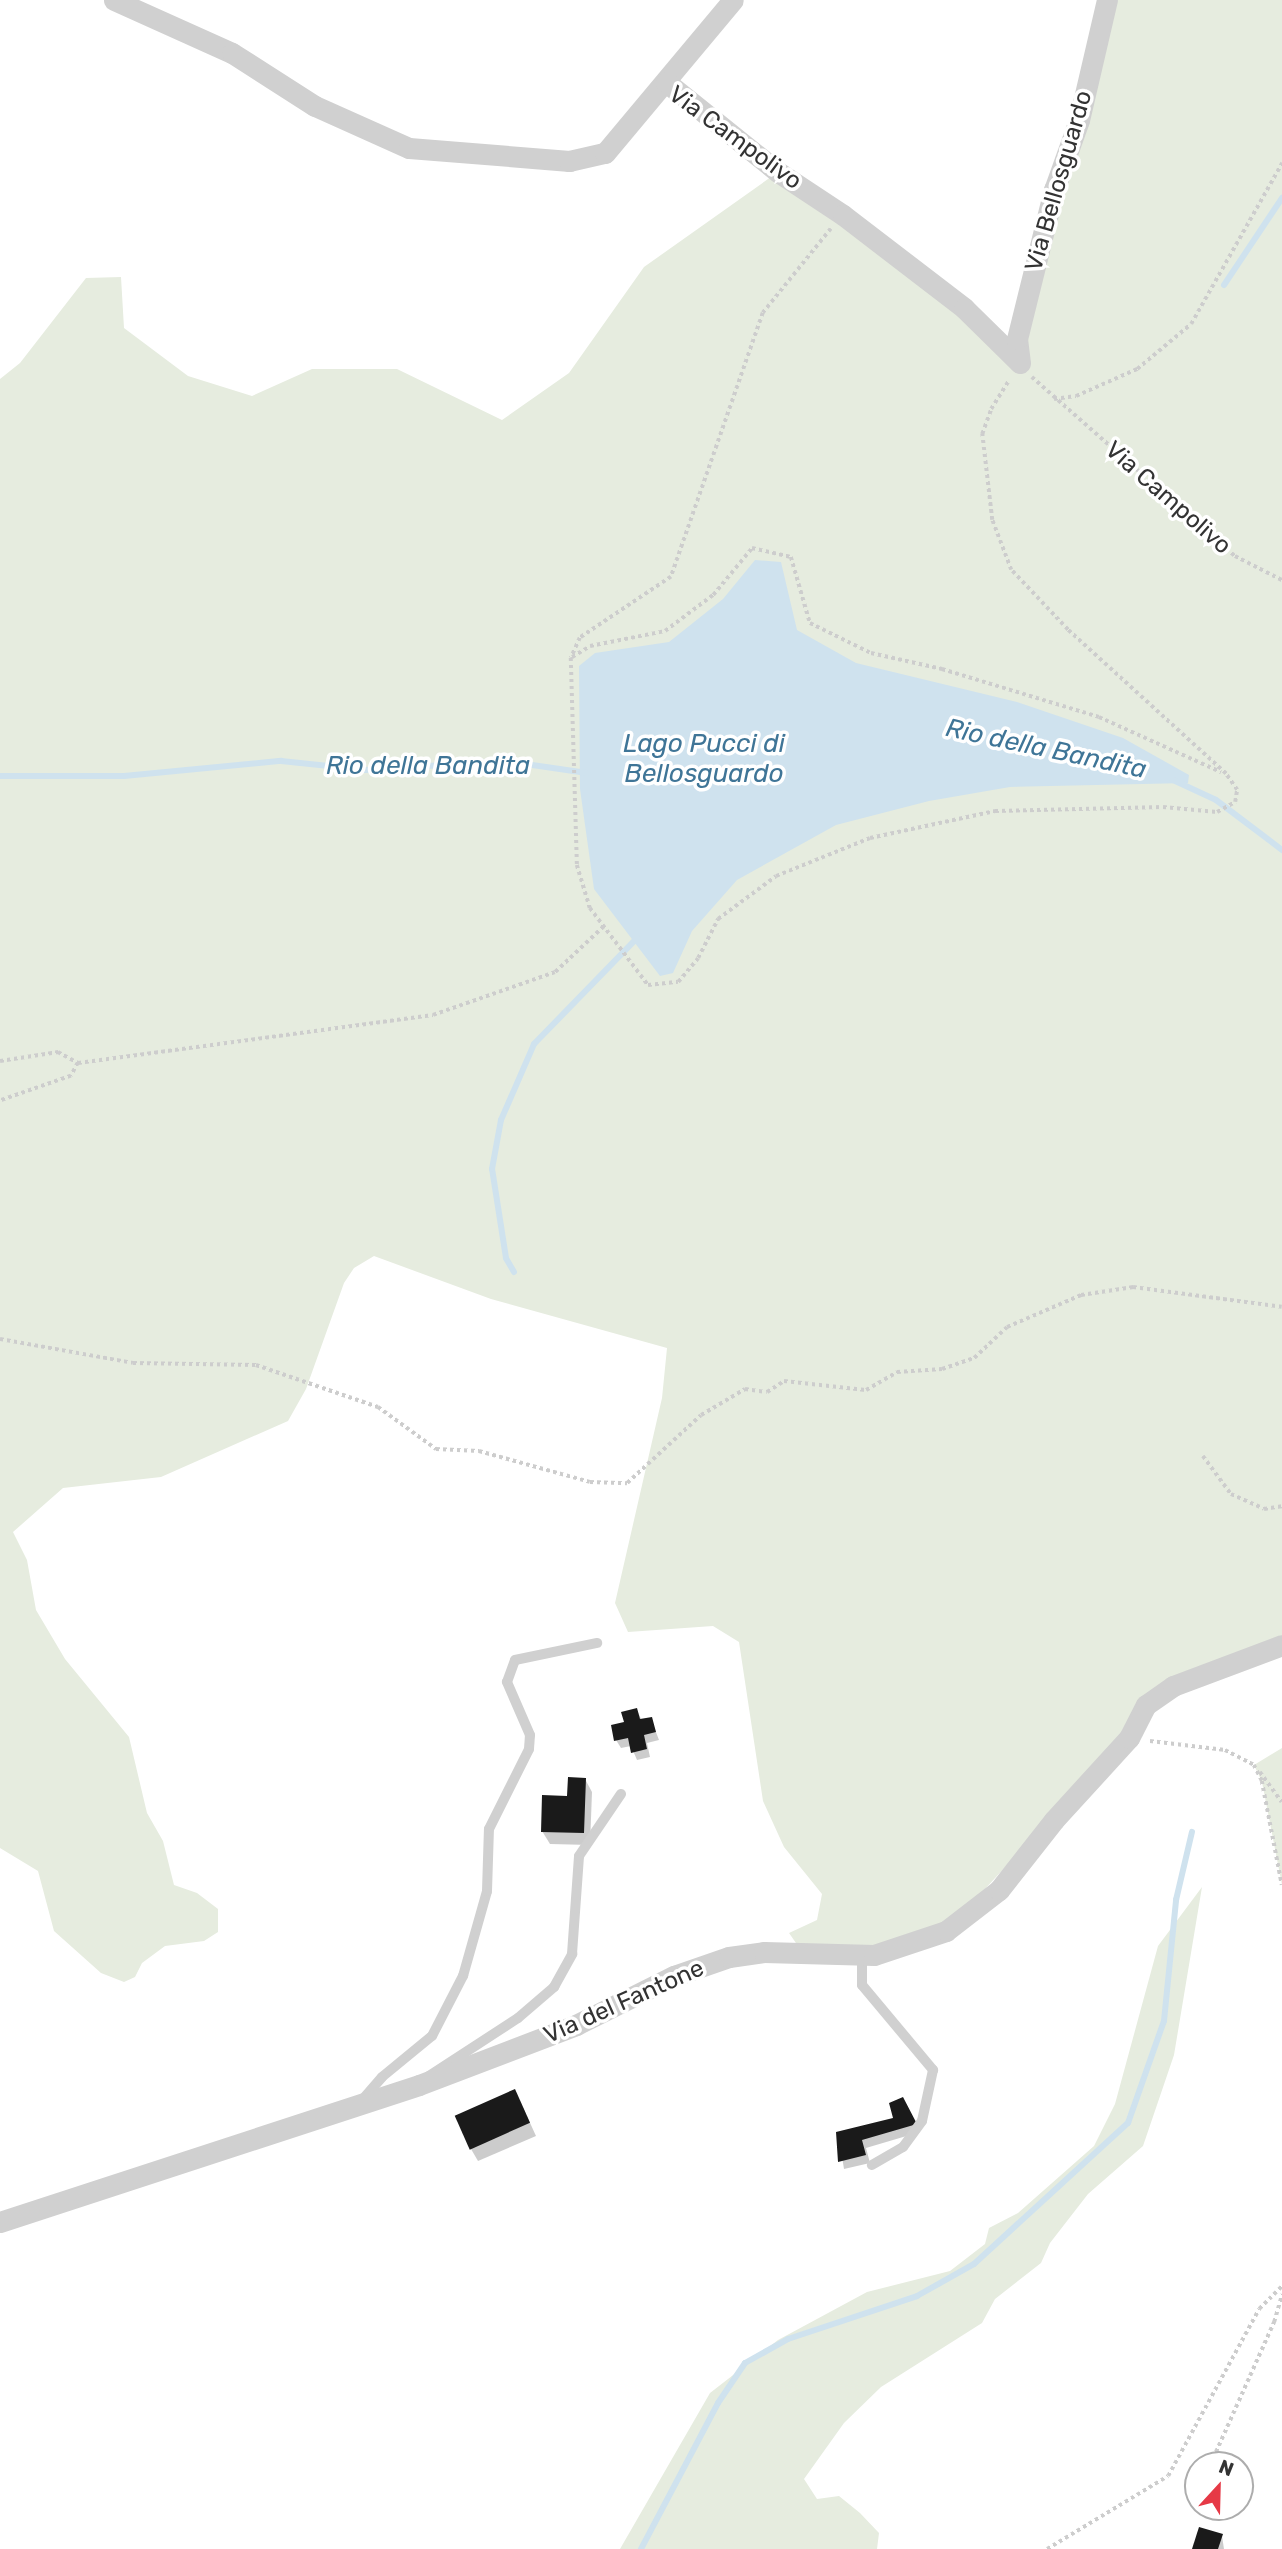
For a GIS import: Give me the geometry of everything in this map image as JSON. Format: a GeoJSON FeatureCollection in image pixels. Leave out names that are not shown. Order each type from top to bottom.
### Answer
{"type":"FeatureCollection","features":[{"type":"Feature","properties":{"kind":"street","name":"Via Campolivo"},"geometry":{"type":"LineString","coordinates":[[114,0],[232,53],[315,106],[410,148],[569,162],[605,153],[666,82],[778,172],[843,215],[964,308],[1020,363]]}},
{"type":"Feature","properties":{"kind":"street"},"geometry":{"type":"LineString","coordinates":[[666,82],[733,0]]}},
{"type":"Feature","properties":{"kind":"street","name":"Via Bellosguardo"},"geometry":{"type":"LineString","coordinates":[[1020,363],[1017,339],[1054,190],[1079,120],[1107,0]]}},
{"type":"Feature","properties":{"kind":"street","name":"Via del Fantone"},"geometry":{"type":"LineString","coordinates":[[0,2222],[419,2085],[576,2025],[674,1976],[729,1957],[764,1952],[862,1955],[946,1931],[999,1890],[1054,1820],[1129,1738],[1146,1706],[1173,1686],[1282,1645]]}},
{"type":"Feature","properties":{"kind":"lane"},"geometry":{"type":"LineString","coordinates":[[359,2104],[382,2077],[432,2036],[463,1976],[487,1892],[489,1829],[529,1749],[530,1735],[507,1682],[515,1660],[597,1643]]}},
{"type":"Feature","properties":{"kind":"lane"},"geometry":{"type":"LineString","coordinates":[[419,2085],[441,2064],[518,2018],[554,1987],[572,1954],[579,1856],[621,1794]]}},
{"type":"Feature","properties":{"kind":"lane"},"geometry":{"type":"LineString","coordinates":[[862,1955],[862,1985],[933,2070],[922,2121],[903,2147],[872,2165]]}},
{"type":"Feature","properties":{"kind":"path"},"geometry":{"type":"LineString","coordinates":[[1054,399],[1076,396],[1137,369],[1191,324],[1282,163]]}},
{"type":"Feature","properties":{"kind":"path"},"geometry":{"type":"LineString","coordinates":[[843,215],[763,313],[688,538],[671,577],[580,638],[570,658],[577,865],[590,908],[648,985],[678,982],[698,958],[718,919],[776,876],[870,838],[995,811],[1163,807],[1217,812],[1235,802],[1237,790],[1226,774],[1068,630],[1011,570],[992,520],[982,434],[990,409],[1020,363]]}},
{"type":"Feature","properties":{"kind":"path","name":"Via Campolivo"},"geometry":{"type":"LineString","coordinates":[[1020,363],[1054,399],[1235,556],[1282,580]]}},
{"type":"Feature","properties":{"kind":"path"},"geometry":{"type":"LineString","coordinates":[[570,658],[590,646],[664,631],[713,595],[752,548],[791,557],[810,623],[871,653],[942,669],[1099,717],[1226,774]]}},
{"type":"Feature","properties":{"kind":"path"},"geometry":{"type":"LineString","coordinates":[[0,1061],[58,1052],[78,1063],[433,1015],[555,972],[604,926]]}},
{"type":"Feature","properties":{"kind":"path"},"geometry":{"type":"LineString","coordinates":[[0,1101],[71,1076],[78,1063]]}},
{"type":"Feature","properties":{"kind":"path"},"geometry":{"type":"LineString","coordinates":[[0,1339],[133,1363],[256,1365],[378,1407],[436,1449],[479,1451],[590,1482],[627,1483],[701,1415],[745,1389],[767,1392],[784,1381],[866,1390],[897,1372],[942,1369],[974,1358],[1007,1326],[1081,1296],[1133,1287],[1282,1307]]}},
{"type":"Feature","properties":{"kind":"path"},"geometry":{"type":"LineString","coordinates":[[1203,1457],[1231,1494],[1264,1509],[1282,1506]]}},
{"type":"Feature","properties":{"kind":"path"},"geometry":{"type":"LineString","coordinates":[[1129,1738],[1225,1750],[1254,1765],[1282,1802]]}},
{"type":"Feature","properties":{"kind":"path"},"geometry":{"type":"LineString","coordinates":[[1254,1765],[1262,1782],[1282,1885]]}},
{"type":"Feature","properties":{"kind":"path"},"geometry":{"type":"LineString","coordinates":[[1047,2549],[1167,2476],[1259,2309],[1282,2286]]}},
{"type":"Feature","properties":{"kind":"path"},"geometry":{"type":"LineString","coordinates":[[1216,2451],[1274,2322],[1282,2294]]}},
{"type":"Feature","properties":{"kind":"shaded area"},"geometry":{"type":"Polygon","coordinates":[[[1107,0],[1282,0],[1282,1645],[1173,1686],[946,1931],[874,1955],[805,1956],[789,1933],[817,1920],[822,1894],[784,1847],[763,1801],[739,1642],[713,1626],[628,1632],[615,1603],[662,1398],[667,1348],[491,1299],[374,1256],[354,1268],[344,1283],[306,1389],[288,1421],[161,1477],[63,1488],[13,1532],[27,1560],[36,1610],[65,1659],[129,1737],[147,1813],[163,1841],[174,1885],[197,1893],[218,1909],[218,1932],[204,1941],[165,1946],[142,1963],[135,1977],[124,1982],[101,1973],[54,1931],[38,1871],[0,1848],[0,379],[20,363],[86,278],[121,277],[124,328],[188,376],[252,396],[312,369],[397,369],[502,420],[569,373],[644,267],[778,172],[1019,362],[1107,0]]]}},
{"type":"Feature","properties":{"kind":"shaded area"},"geometry":{"type":"Polygon","coordinates":[[[1282,1748],[1282,1885],[1262,1782],[1254,1765],[1282,1748]]]}},
{"type":"Feature","properties":{"kind":"shaded area"},"geometry":{"type":"Polygon","coordinates":[[[1202,1887],[1174,2055],[1143,2146],[1088,2194],[1050,2243],[1041,2263],[995,2299],[982,2323],[881,2387],[844,2423],[804,2479],[817,2499],[839,2496],[860,2513],[879,2533],[877,2549],[620,2549],[710,2393],[778,2340],[867,2292],[950,2271],[985,2244],[989,2228],[1018,2213],[1094,2146],[1115,2104],[1158,1946],[1202,1887]]]}},
{"type":"Feature","properties":{"kind":"water","name":"Lago Pucci di Bellosguardo"},"geometry":{"type":"Polygon","coordinates":[[[755,560],[781,562],[797,630],[856,663],[1017,702],[1123,738],[1189,775],[1188,783],[1010,787],[929,801],[836,825],[737,880],[692,931],[673,973],[660,976],[594,889],[580,789],[579,666],[595,653],[669,642],[723,599],[755,560]]]}},
{"type":"Feature","properties":{"kind":"building"},"geometry":{"type":"Polygon","coordinates":[[[637,1708],[640,1719],[652,1717],[656,1732],[644,1735],[647,1749],[631,1753],[628,1738],[614,1741],[611,1725],[624,1722],[621,1712],[637,1708]]]}},
{"type":"Feature","properties":{"kind":"building"},"geometry":{"type":"Polygon","coordinates":[[[568,1777],[586,1778],[584,1833],[541,1832],[542,1795],[567,1796],[568,1777]]]}},
{"type":"Feature","properties":{"kind":"building"},"geometry":{"type":"Polygon","coordinates":[[[515,2089],[530,2123],[470,2150],[455,2116],[515,2089]]]}},
{"type":"Feature","properties":{"kind":"building"},"geometry":{"type":"Polygon","coordinates":[[[903,2097],[917,2124],[862,2140],[866,2155],[838,2162],[836,2132],[893,2118],[889,2103],[903,2097]]]}},
{"type":"Feature","properties":{"kind":"building"},"geometry":{"type":"Polygon","coordinates":[[[1199,2527],[1223,2534],[1218,2549],[1192,2549],[1199,2527]]]}},
{"type":"Feature","properties":{"kind":"waterway"},"geometry":{"type":"LineString","coordinates":[[1224,285],[1282,198]]}},
{"type":"Feature","properties":{"kind":"waterway","name":"Rio della Bandita"},"geometry":{"type":"LineString","coordinates":[[0,776],[124,776],[281,761],[366,770],[505,761],[587,773]]}},
{"type":"Feature","properties":{"kind":"waterway","name":"Rio della Bandita"},"geometry":{"type":"LineString","coordinates":[[1173,780],[1216,800],[1282,850]]}},
{"type":"Feature","properties":{"kind":"waterway"},"geometry":{"type":"LineString","coordinates":[[514,1272],[506,1258],[492,1169],[501,1120],[534,1044],[637,938]]}},
{"type":"Feature","properties":{"kind":"waterway"},"geometry":{"type":"LineString","coordinates":[[641,2549],[718,2403],[745,2363],[788,2339],[917,2296],[974,2264],[1128,2123],[1164,2021],[1176,1900],[1192,1832]]}}]}
